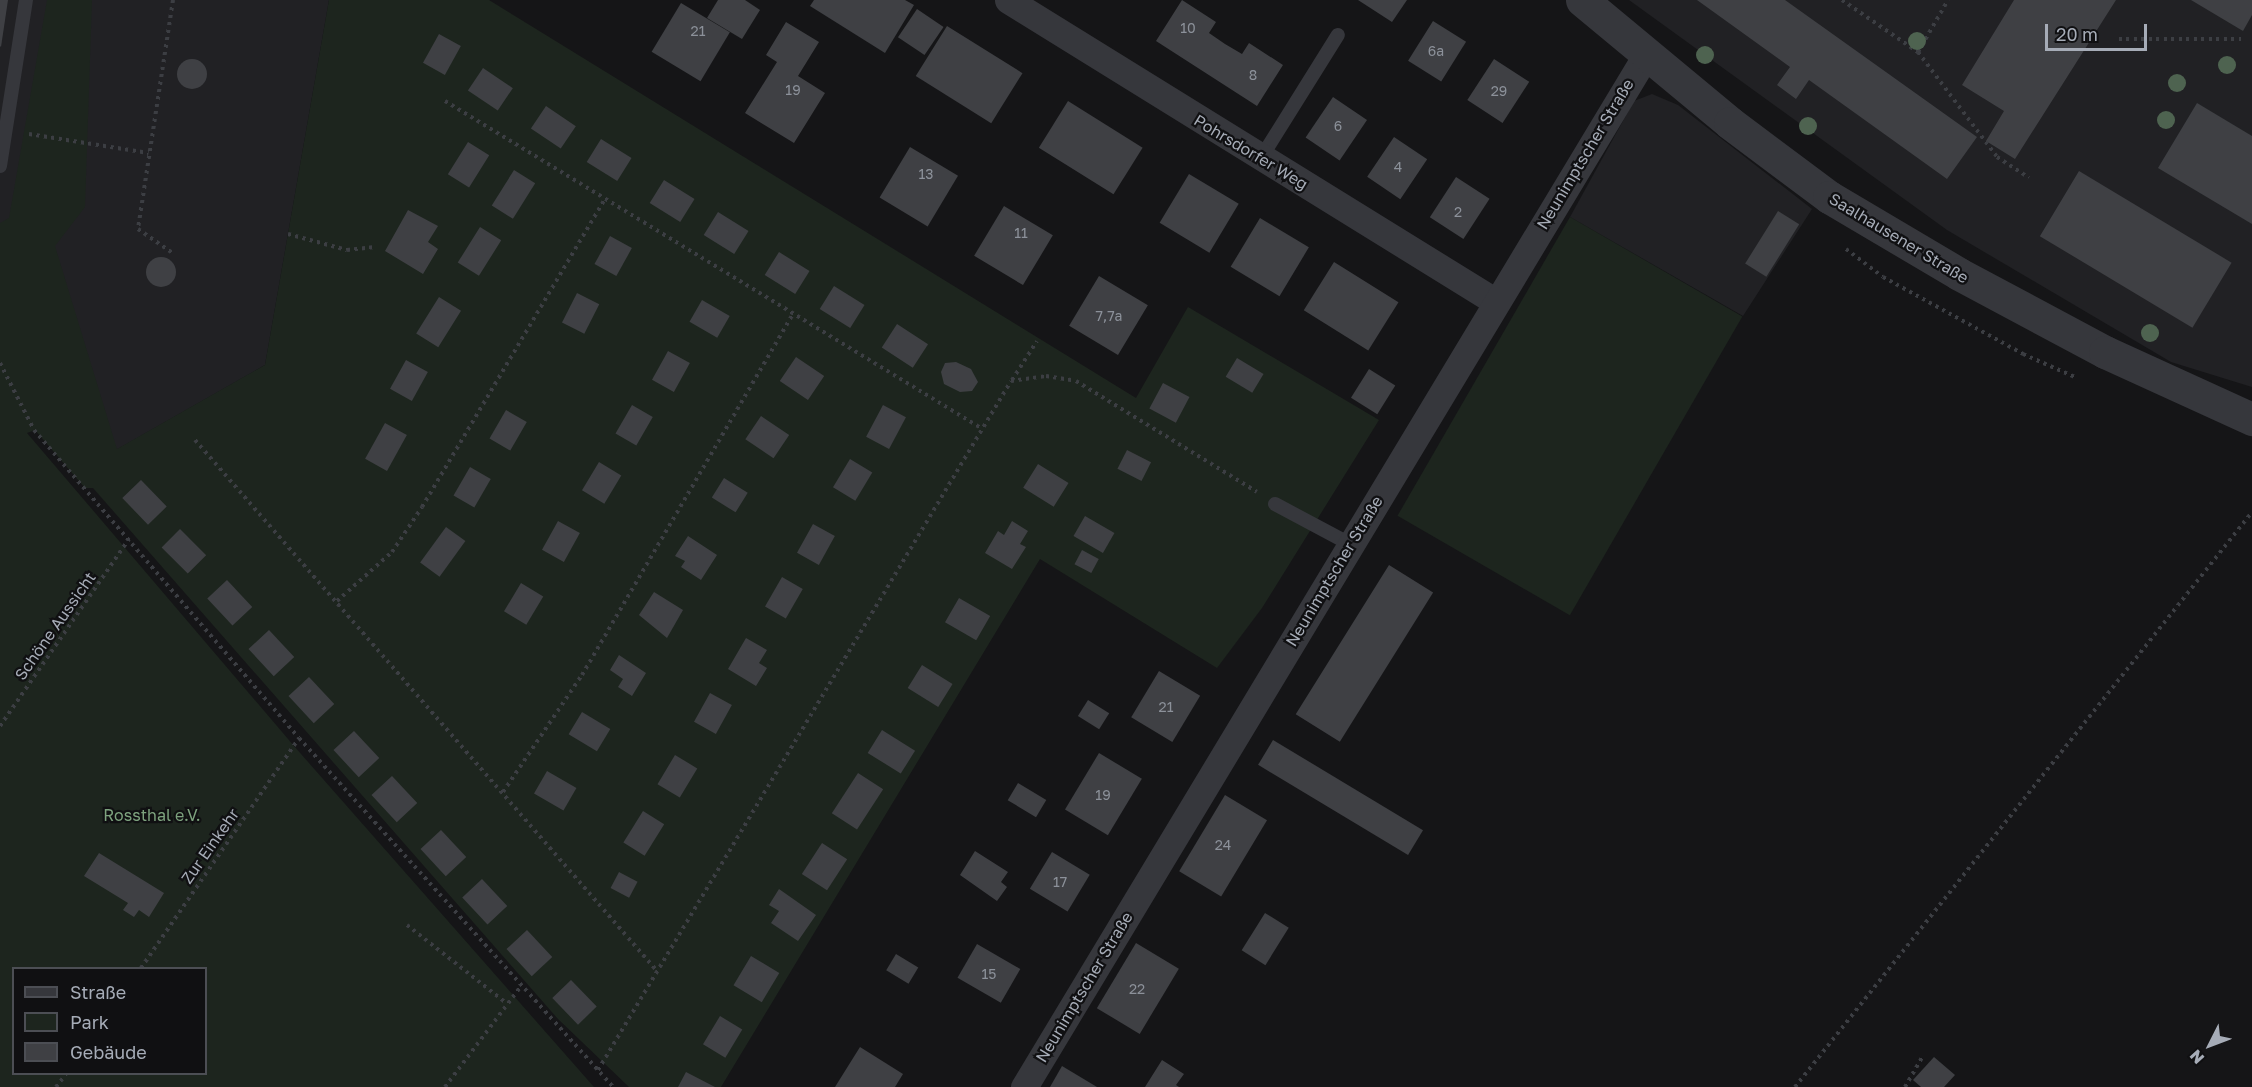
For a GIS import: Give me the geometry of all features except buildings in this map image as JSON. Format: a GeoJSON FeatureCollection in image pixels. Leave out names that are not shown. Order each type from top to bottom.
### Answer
{"type":"FeatureCollection","features":[{"type":"Feature","properties":{"kind":"street","name":"Pohrsdorfer Weg"},"geometry":{"type":"LineString","coordinates":[[1008,0],[1496,302]]}},
{"type":"Feature","properties":{"kind":"street","name":"Saalhausener Straße"},"geometry":{"type":"LineString","coordinates":[[1582,0],[1647,55],[1829,196],[1919,250],[2104,352],[2252,419]]}},
{"type":"Feature","properties":{"kind":"street","name":"Neunimptscher Straße"},"geometry":{"type":"LineString","coordinates":[[1024,1087],[1647,55]]}},
{"type":"Feature","properties":{"kind":"lane"},"geometry":{"type":"LineString","coordinates":[[0,166],[26,0]]}},
{"type":"Feature","properties":{"kind":"lane"},"geometry":{"type":"LineString","coordinates":[[1261,158],[1338,35]]}},
{"type":"Feature","properties":{"kind":"lane"},"geometry":{"type":"LineString","coordinates":[[1275,504],[1350,544]]}},
{"type":"Feature","properties":{"kind":"path"},"geometry":{"type":"LineString","coordinates":[[173,0],[138,229],[174,254]]}},
{"type":"Feature","properties":{"kind":"path"},"geometry":{"type":"LineString","coordinates":[[1842,0],[1918,52],[1996,157],[2029,177]]}},
{"type":"Feature","properties":{"kind":"path"},"geometry":{"type":"LineString","coordinates":[[1918,52],[1948,0]]}},
{"type":"Feature","properties":{"kind":"path"},"geometry":{"type":"LineString","coordinates":[[2119,39],[2241,39]]}},
{"type":"Feature","properties":{"kind":"path"},"geometry":{"type":"LineString","coordinates":[[445,101],[981,428]]}},
{"type":"Feature","properties":{"kind":"path"},"geometry":{"type":"LineString","coordinates":[[6,130],[149,153]]}},
{"type":"Feature","properties":{"kind":"path"},"geometry":{"type":"LineString","coordinates":[[337,601],[392,552],[416,516],[605,199]]}},
{"type":"Feature","properties":{"kind":"path"},"geometry":{"type":"LineString","coordinates":[[288,234],[347,250],[375,247]]}},
{"type":"Feature","properties":{"kind":"path"},"geometry":{"type":"LineString","coordinates":[[503,792],[582,675],[793,314]]}},
{"type":"Feature","properties":{"kind":"path"},"geometry":{"type":"LineString","coordinates":[[598,1070],[981,428],[1037,341]]}},
{"type":"Feature","properties":{"kind":"path"},"geometry":{"type":"LineString","coordinates":[[0,363],[34,430],[299,738],[613,1087]]}},
{"type":"Feature","properties":{"kind":"path"},"geometry":{"type":"LineString","coordinates":[[1011,381],[1046,376],[1076,381],[1275,504]]}},
{"type":"Feature","properties":{"kind":"path"},"geometry":{"type":"LineString","coordinates":[[195,440],[657,971]]}},
{"type":"Feature","properties":{"kind":"path"},"geometry":{"type":"LineString","coordinates":[[1795,1087],[2252,512]]}},
{"type":"Feature","properties":{"kind":"path","name":"Schöne Aussicht"},"geometry":{"type":"LineString","coordinates":[[0,726],[129,539]]}},
{"type":"Feature","properties":{"kind":"path","name":"Zur Einkehr"},"geometry":{"type":"LineString","coordinates":[[142,967],[299,738]]}},
{"type":"Feature","properties":{"kind":"path"},"geometry":{"type":"LineString","coordinates":[[407,925],[505,1002]]}},
{"type":"Feature","properties":{"kind":"path"},"geometry":{"type":"LineString","coordinates":[[445,1087],[505,1002],[521,986]]}},
{"type":"Feature","properties":{"kind":"path"},"geometry":{"type":"LineString","coordinates":[[1905,1087],[1922,1058]]}},
{"type":"Feature","properties":{"kind":"path"},"geometry":{"type":"LineString","coordinates":[[56,1087],[65,1075]]}},
{"type":"Feature","properties":{"kind":"shaded area"},"geometry":{"type":"Polygon","coordinates":[[[0,0],[329,0],[265,365],[116,450],[0,331],[0,0]]]}},
{"type":"Feature","properties":{"kind":"shaded area"},"geometry":{"type":"Polygon","coordinates":[[[1629,0],[2252,0],[2252,387],[2171,362],[1947,230],[1629,0]]]}},
{"type":"Feature","properties":{"kind":"shaded area"},"geometry":{"type":"Polygon","coordinates":[[[1652,94],[1678,105],[1812,209],[1743,316],[1570,217],[1634,101],[1652,94]]]}},
{"type":"Feature","properties":{"kind":"green space","name":"Rossthal e.V."},"geometry":{"type":"Polygon","coordinates":[[[47,0],[92,0],[85,207],[55,246],[117,449],[265,365],[329,0],[489,0],[1136,398],[1188,307],[1379,420],[1262,608],[1217,668],[1040,559],[721,1087],[629,1087],[558,1019],[93,488],[85,488],[35,430],[27,433],[294,746],[594,1087],[0,1087],[0,223],[9,218],[47,0]]]}},
{"type":"Feature","properties":{"kind":"green space"},"geometry":{"type":"Polygon","coordinates":[[[1570,217],[1742,316],[1570,615],[1398,516],[1570,217]]]}}]}
